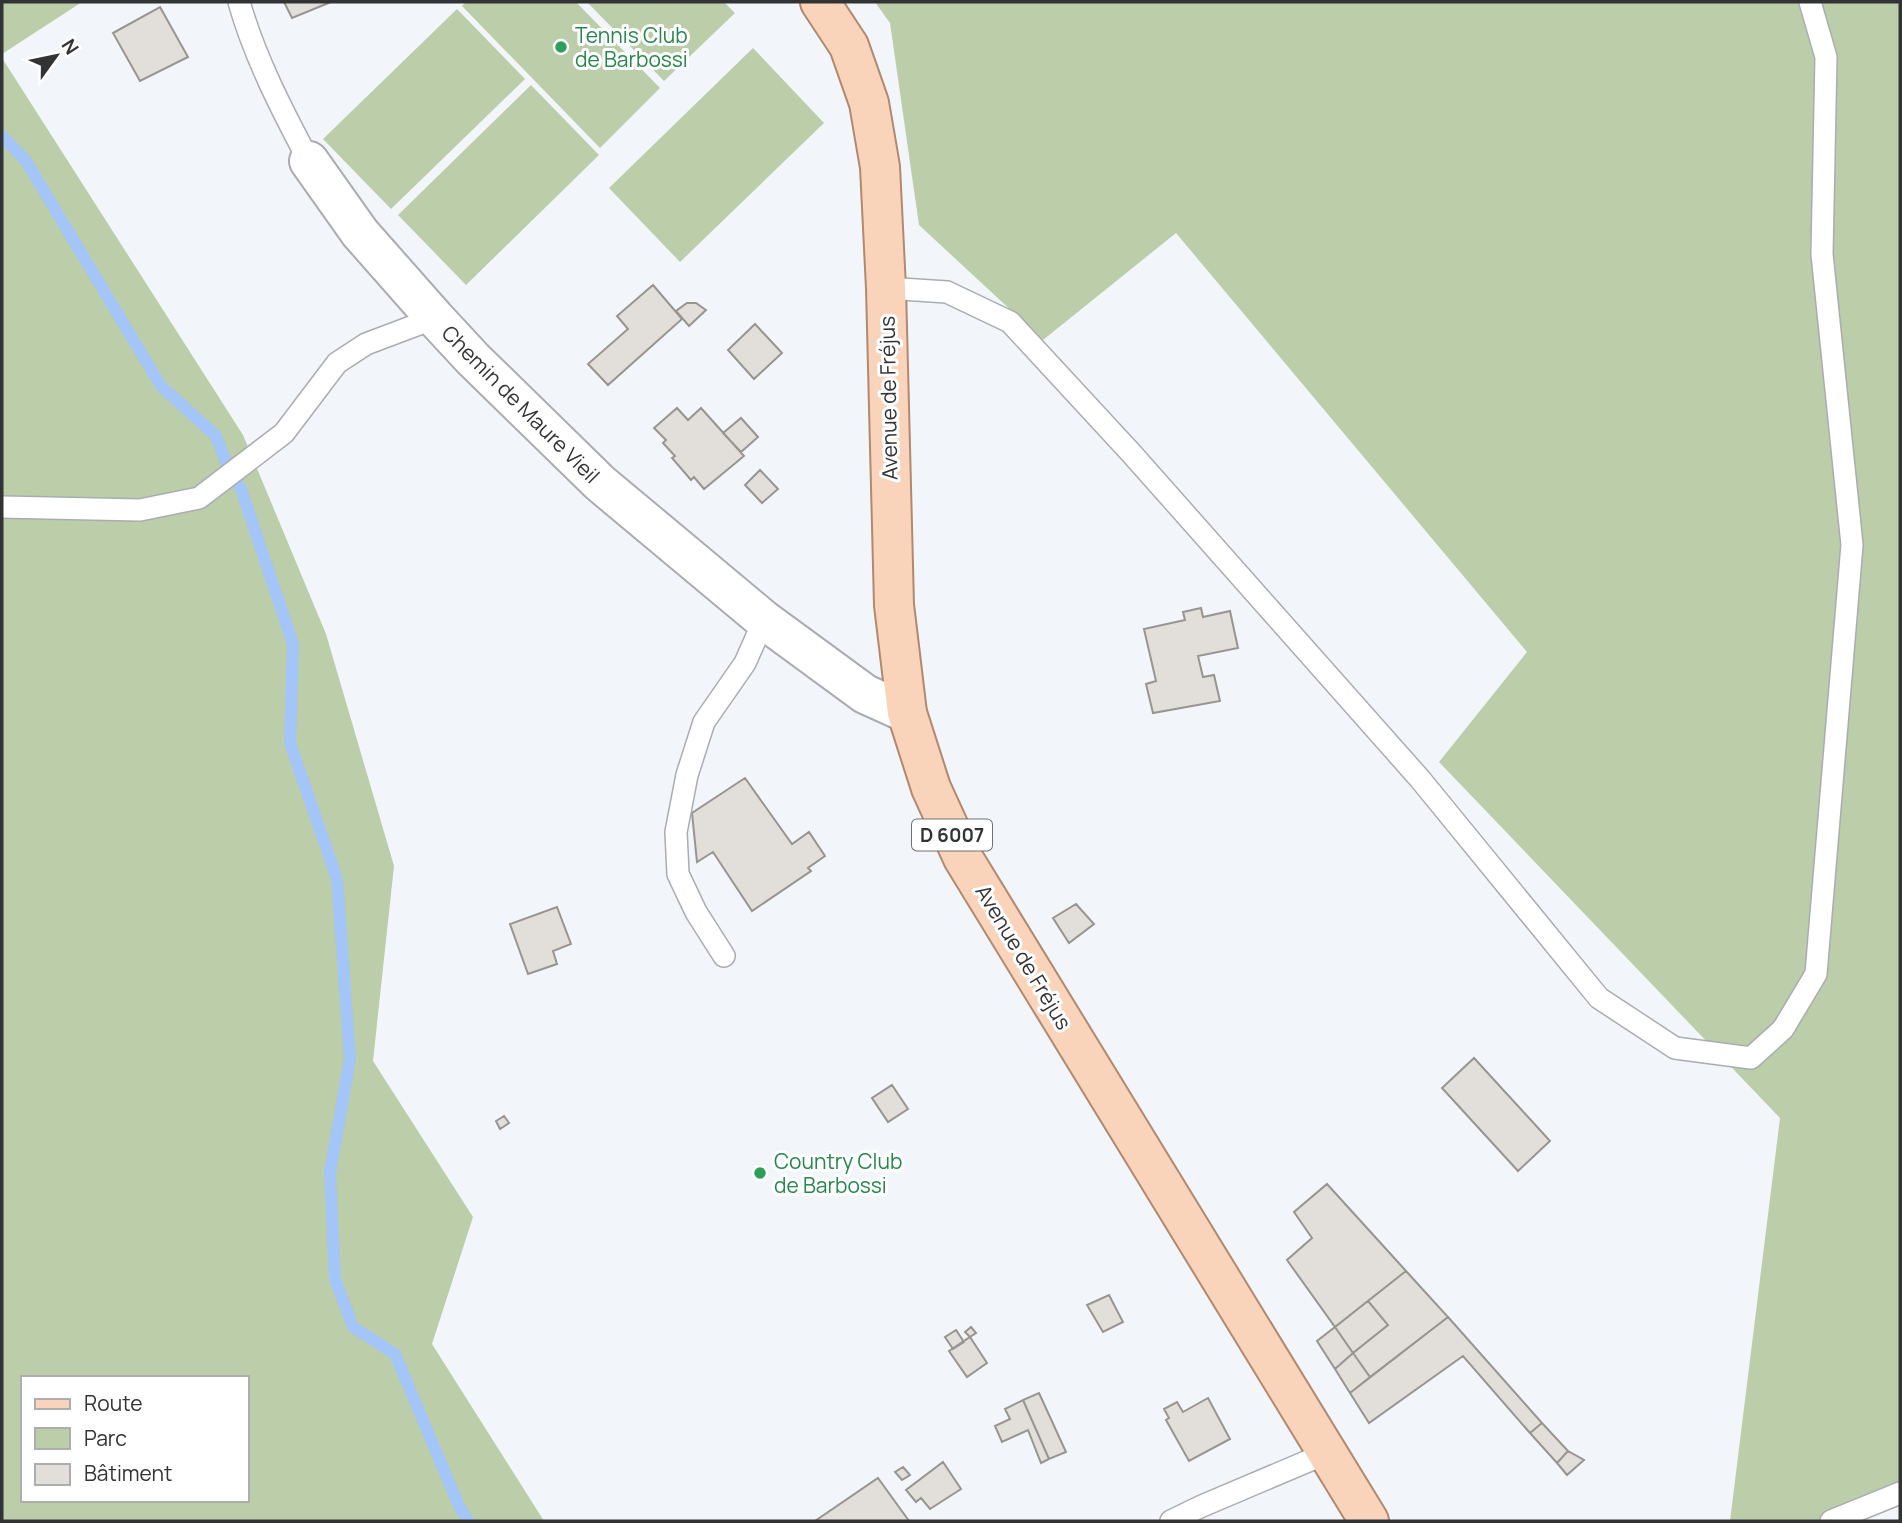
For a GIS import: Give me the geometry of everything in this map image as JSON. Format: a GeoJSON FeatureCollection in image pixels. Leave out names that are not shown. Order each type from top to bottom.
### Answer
{"type":"FeatureCollection","features":[{"type":"Feature","properties":{"kind":"main road","name":"Avenue de Fréjus"},"geometry":{"type":"LineString","coordinates":[[820,2],[849,46],[869,103],[880,167],[886,288],[894,605],[906,713],[931,788],[963,858],[1369,1521]]}},
{"type":"Feature","properties":{"kind":"street","name":"Chemin de Maure Vieil"},"geometry":{"type":"LineString","coordinates":[[309,161],[360,233],[435,318],[473,359],[600,483],[764,620],[865,694],[906,713]]}},
{"type":"Feature","properties":{"kind":"lane","name":"Chemin de Maure Vieil"},"geometry":{"type":"LineString","coordinates":[[239,2],[277,101],[309,161]]}},
{"type":"Feature","properties":{"kind":"lane"},"geometry":{"type":"LineString","coordinates":[[886,288],[947,292],[1010,322],[1132,454],[1420,779],[1599,998],[1675,1048],[1751,1058],[1783,1029],[1816,974],[1852,545],[1822,254],[1826,57],[1810,2]]}},
{"type":"Feature","properties":{"kind":"lane"},"geometry":{"type":"LineString","coordinates":[[2,507],[140,510],[199,498],[284,433],[337,363],[366,344],[435,318]]}},
{"type":"Feature","properties":{"kind":"lane"},"geometry":{"type":"LineString","coordinates":[[724,957],[696,912],[678,874],[676,832],[687,775],[704,722],[745,663],[764,620]]}},
{"type":"Feature","properties":{"kind":"lane"},"geometry":{"type":"LineString","coordinates":[[1171,1521],[1327,1453]]}},
{"type":"Feature","properties":{"kind":"lane"},"geometry":{"type":"LineString","coordinates":[[1831,1521],[1900,1493]]}},
{"type":"Feature","properties":{"kind":"green space"},"geometry":{"type":"Polygon","coordinates":[[[2,2],[82,2],[2,54],[2,2]]]}},
{"type":"Feature","properties":{"kind":"green space","name":"Tennis Club de Barbossi"},"geometry":{"type":"Polygon","coordinates":[[[466,2],[576,2],[660,88],[600,148],[462,6],[466,2]]]}},
{"type":"Feature","properties":{"kind":"green space"},"geometry":{"type":"Polygon","coordinates":[[[587,2],[724,2],[735,13],[664,81],[587,2]]]}},
{"type":"Feature","properties":{"kind":"green space"},"geometry":{"type":"Polygon","coordinates":[[[875,2],[1900,2],[1900,1502],[1861,1521],[1730,1521],[1780,1118],[1439,762],[1527,652],[1176,233],[1043,340],[919,225],[890,23],[875,2]]]}},
{"type":"Feature","properties":{"kind":"green space"},"geometry":{"type":"Polygon","coordinates":[[[457,9],[525,79],[391,209],[323,139],[457,9]]]}},
{"type":"Feature","properties":{"kind":"green space"},"geometry":{"type":"Polygon","coordinates":[[[753,48],[824,123],[680,262],[609,188],[753,48]]]}},
{"type":"Feature","properties":{"kind":"green space"},"geometry":{"type":"Polygon","coordinates":[[[2,58],[243,435],[326,634],[394,866],[373,1061],[473,1217],[432,1344],[544,1521],[2,1521],[2,58]]]}},
{"type":"Feature","properties":{"kind":"green space"},"geometry":{"type":"Polygon","coordinates":[[[531,85],[599,155],[466,285],[398,215],[531,85]]]}},
{"type":"Feature","properties":{"kind":"building"},"geometry":{"type":"Polygon","coordinates":[[[284,2],[331,2],[292,18],[284,2]]]}},
{"type":"Feature","properties":{"kind":"building"},"geometry":{"type":"Polygon","coordinates":[[[160,7],[188,57],[140,81],[113,33],[160,7]]]}},
{"type":"Feature","properties":{"kind":"building"},"geometry":{"type":"Polygon","coordinates":[[[653,285],[682,319],[608,385],[588,364],[628,329],[617,316],[653,285]]]}},
{"type":"Feature","properties":{"kind":"building"},"geometry":{"type":"Polygon","coordinates":[[[687,303],[696,303],[706,310],[689,326],[676,311],[687,303]]]}},
{"type":"Feature","properties":{"kind":"building"},"geometry":{"type":"Polygon","coordinates":[[[755,324],[782,353],[754,379],[728,350],[755,324]]]}},
{"type":"Feature","properties":{"kind":"building"},"geometry":{"type":"Polygon","coordinates":[[[677,408],[688,420],[701,408],[744,456],[704,489],[694,477],[691,480],[672,458],[675,456],[663,443],[666,440],[654,428],[677,408]]]}},
{"type":"Feature","properties":{"kind":"building"},"geometry":{"type":"Polygon","coordinates":[[[741,418],[758,437],[741,452],[723,433],[741,418]]]}},
{"type":"Feature","properties":{"kind":"building"},"geometry":{"type":"Polygon","coordinates":[[[760,470],[778,489],[762,503],[745,485],[760,470]]]}},
{"type":"Feature","properties":{"kind":"building"},"geometry":{"type":"Polygon","coordinates":[[[1201,608],[1203,617],[1230,611],[1238,648],[1198,656],[1203,677],[1214,675],[1220,701],[1153,713],[1146,684],[1156,681],[1144,629],[1185,620],[1183,612],[1201,608]]]}},
{"type":"Feature","properties":{"kind":"building"},"geometry":{"type":"Polygon","coordinates":[[[745,778],[792,844],[809,832],[825,856],[808,868],[811,871],[752,911],[713,852],[697,862],[692,813],[745,778]]]}},
{"type":"Feature","properties":{"kind":"building"},"geometry":{"type":"Polygon","coordinates":[[[1076,904],[1094,924],[1069,943],[1053,918],[1076,904]]]}},
{"type":"Feature","properties":{"kind":"building"},"geometry":{"type":"Polygon","coordinates":[[[557,907],[571,944],[553,951],[557,964],[528,974],[510,924],[557,907]]]}},
{"type":"Feature","properties":{"kind":"building"},"geometry":{"type":"Polygon","coordinates":[[[1474,1058],[1550,1141],[1518,1171],[1442,1088],[1474,1058]]]}},
{"type":"Feature","properties":{"kind":"building"},"geometry":{"type":"Polygon","coordinates":[[[892,1085],[908,1109],[888,1122],[872,1098],[892,1085]]]}},
{"type":"Feature","properties":{"kind":"building"},"geometry":{"type":"Polygon","coordinates":[[[504,1116],[509,1123],[500,1129],[496,1121],[504,1116]]]}},
{"type":"Feature","properties":{"kind":"building"},"geometry":{"type":"Polygon","coordinates":[[[1327,1184],[1406,1271],[1335,1327],[1287,1260],[1312,1238],[1294,1212],[1327,1184]]]}},
{"type":"Feature","properties":{"kind":"building"},"geometry":{"type":"Polygon","coordinates":[[[1406,1271],[1448,1317],[1370,1377],[1353,1353],[1388,1325],[1368,1301],[1406,1271]]]}},
{"type":"Feature","properties":{"kind":"building"},"geometry":{"type":"Polygon","coordinates":[[[1109,1295],[1123,1322],[1103,1332],[1087,1305],[1109,1295]]]}},
{"type":"Feature","properties":{"kind":"building"},"geometry":{"type":"Polygon","coordinates":[[[1368,1301],[1388,1325],[1353,1353],[1335,1327],[1368,1301]]]}},
{"type":"Feature","properties":{"kind":"building"},"geometry":{"type":"Polygon","coordinates":[[[1448,1317],[1542,1423],[1530,1433],[1463,1356],[1369,1423],[1350,1393],[1448,1317]]]}},
{"type":"Feature","properties":{"kind":"building"},"geometry":{"type":"Polygon","coordinates":[[[971,1327],[976,1333],[970,1337],[965,1332],[971,1327]]]}},
{"type":"Feature","properties":{"kind":"building"},"geometry":{"type":"Polygon","coordinates":[[[1335,1327],[1353,1353],[1335,1369],[1317,1341],[1335,1327]]]}},
{"type":"Feature","properties":{"kind":"building"},"geometry":{"type":"Polygon","coordinates":[[[956,1330],[964,1342],[953,1349],[945,1337],[956,1330]]]}},
{"type":"Feature","properties":{"kind":"building"},"geometry":{"type":"Polygon","coordinates":[[[970,1337],[987,1363],[967,1377],[949,1351],[970,1337]]]}},
{"type":"Feature","properties":{"kind":"building"},"geometry":{"type":"Polygon","coordinates":[[[1353,1353],[1370,1377],[1350,1393],[1335,1369],[1353,1353]]]}},
{"type":"Feature","properties":{"kind":"building"},"geometry":{"type":"Polygon","coordinates":[[[1039,1393],[1066,1452],[1049,1459],[1023,1400],[1039,1393]]]}},
{"type":"Feature","properties":{"kind":"building"},"geometry":{"type":"Polygon","coordinates":[[[1208,1398],[1230,1439],[1189,1461],[1166,1420],[1169,1418],[1164,1409],[1177,1402],[1183,1412],[1208,1398]]]}},
{"type":"Feature","properties":{"kind":"building"},"geometry":{"type":"Polygon","coordinates":[[[1023,1400],[1049,1459],[1041,1463],[1028,1430],[1002,1442],[995,1426],[1010,1419],[1005,1409],[1023,1400]]]}},
{"type":"Feature","properties":{"kind":"building"},"geometry":{"type":"Polygon","coordinates":[[[1542,1423],[1568,1451],[1557,1463],[1530,1433],[1542,1423]]]}},
{"type":"Feature","properties":{"kind":"building"},"geometry":{"type":"Polygon","coordinates":[[[1568,1451],[1584,1460],[1567,1475],[1557,1463],[1568,1451]]]}},
{"type":"Feature","properties":{"kind":"building"},"geometry":{"type":"Polygon","coordinates":[[[943,1462],[961,1489],[930,1509],[921,1498],[916,1502],[906,1490],[943,1462]]]}},
{"type":"Feature","properties":{"kind":"building"},"geometry":{"type":"Polygon","coordinates":[[[903,1467],[910,1475],[902,1480],[895,1472],[903,1467]]]}},
{"type":"Feature","properties":{"kind":"building"},"geometry":{"type":"Polygon","coordinates":[[[878,1478],[909,1521],[815,1521],[878,1478]]]}},
{"type":"Feature","properties":{"kind":"waterway"},"geometry":{"type":"LineString","coordinates":[[2,136],[26,161],[161,386],[216,436],[229,470],[241,489],[293,644],[290,743],[337,879],[350,1059],[330,1172],[335,1279],[353,1327],[395,1354],[459,1506],[468,1521]]}},
{"type":"Feature","properties":{"kind":"place","name":"Tennis Club de Barbossi"},"geometry":{"type":"Point","coordinates":[561,47]}},
{"type":"Feature","properties":{"kind":"place","name":"Country Club de Barbossi"},"geometry":{"type":"Point","coordinates":[760,1173]}}]}
